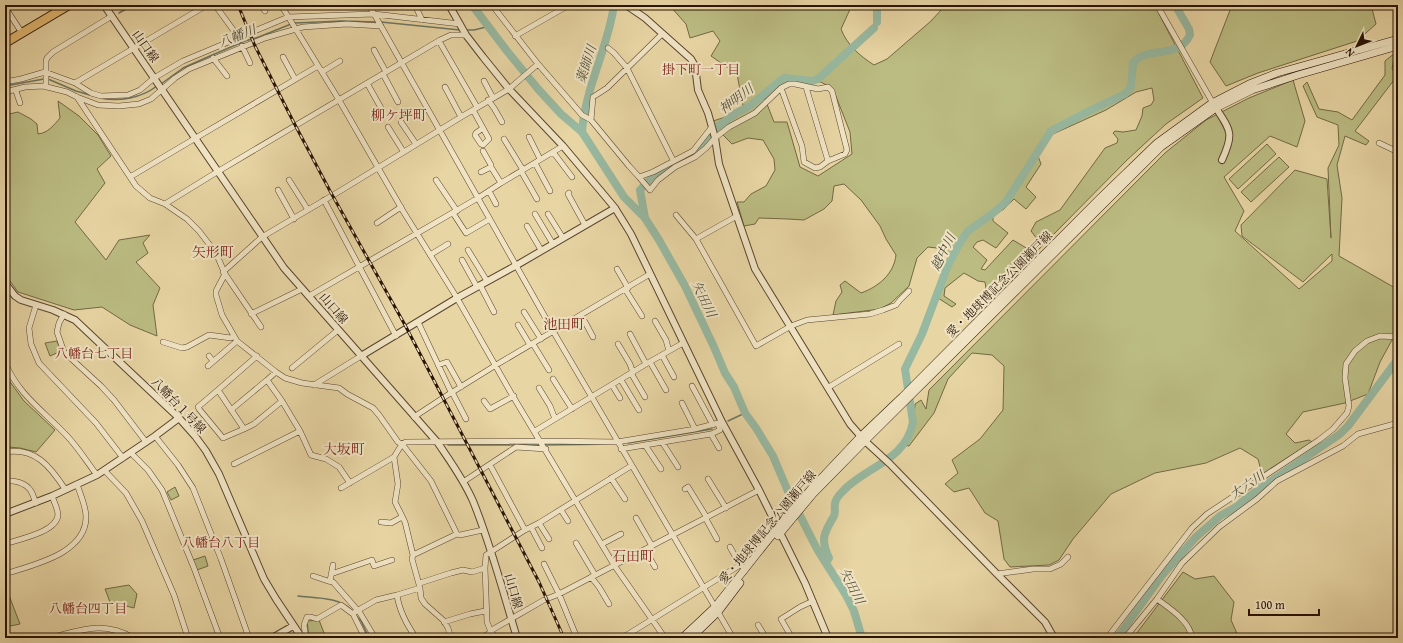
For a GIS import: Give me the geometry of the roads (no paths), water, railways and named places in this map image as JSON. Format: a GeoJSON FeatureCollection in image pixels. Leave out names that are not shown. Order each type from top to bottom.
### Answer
{"type":"FeatureCollection","features":[{"type":"Feature","properties":{"kind":"highway"},"geometry":{"type":"LineString","coordinates":[[5,43],[64,6]]}},
{"type":"Feature","properties":{"kind":"main road","name":"愛・地球博記念公園瀬戸線"},"geometry":{"type":"LineString","coordinates":[[903,401],[918,381],[1134,164],[1157,143],[1214,105],[1249,84],[1277,73],[1398,39]]}},
{"type":"Feature","properties":{"kind":"main road","name":"愛・地球博記念公園瀬戸線"},"geometry":{"type":"LineString","coordinates":[[691,638],[716,610],[780,529],[812,492],[863,439],[903,401],[918,389],[1161,147],[1214,105],[1252,90],[1298,75],[1398,46]]}},
{"type":"Feature","properties":{"kind":"main road","name":"愛・地球博記念公園瀬戸線"},"geometry":{"type":"LineString","coordinates":[[682,638],[716,610],[743,567],[780,529]]}},
{"type":"Feature","properties":{"kind":"street","name":"山口線"},"geometry":{"type":"LineString","coordinates":[[104,5],[284,268],[414,417],[438,442],[463,482],[472,500],[492,552],[517,638]]}},
{"type":"Feature","properties":{"kind":"street"},"geometry":{"type":"LineString","coordinates":[[75,83],[134,49],[201,7],[207,5]]}},
{"type":"Feature","properties":{"kind":"street"},"geometry":{"type":"LineString","coordinates":[[215,5],[234,31],[236,39]]}},
{"type":"Feature","properties":{"kind":"street"},"geometry":{"type":"LineString","coordinates":[[261,5],[265,11]]}},
{"type":"Feature","properties":{"kind":"street"},"geometry":{"type":"LineString","coordinates":[[281,5],[457,298],[614,565],[665,638]]}},
{"type":"Feature","properties":{"kind":"street"},"geometry":{"type":"LineString","coordinates":[[369,5],[553,331],[733,638]]}},
{"type":"Feature","properties":{"kind":"street"},"geometry":{"type":"LineString","coordinates":[[415,5],[422,20]]}},
{"type":"Feature","properties":{"kind":"street"},"geometry":{"type":"LineString","coordinates":[[449,5],[483,57],[563,146],[615,208],[631,234],[683,343],[720,430],[711,434],[621,449]]}},
{"type":"Feature","properties":{"kind":"street"},"geometry":{"type":"LineString","coordinates":[[492,5],[537,65],[582,115],[591,120],[650,190],[658,180],[675,167],[695,157],[729,127],[755,114],[781,88],[789,84],[818,89],[828,87],[832,91],[847,150],[845,154],[828,161],[820,167],[815,168],[804,162],[802,146],[781,88]]}},
{"type":"Feature","properties":{"kind":"street"},"geometry":{"type":"LineString","coordinates":[[515,36],[569,5]]}},
{"type":"Feature","properties":{"kind":"street"},"geometry":{"type":"LineString","coordinates":[[626,5],[645,18],[691,59],[695,66],[698,90],[708,113],[715,138],[718,157],[755,269],[829,387],[844,415],[863,439],[884,457],[1045,622],[1054,638]]}},
{"type":"Feature","properties":{"kind":"street"},"geometry":{"type":"LineString","coordinates":[[1157,5],[1174,37],[1225,121],[1230,134],[1230,144],[1222,160]]}},
{"type":"Feature","properties":{"kind":"street"},"geometry":{"type":"LineString","coordinates":[[1190,5],[1191,7],[1195,5]]}},
{"type":"Feature","properties":{"kind":"street"},"geometry":{"type":"LineString","coordinates":[[5,7],[22,33]]}},
{"type":"Feature","properties":{"kind":"street"},"geometry":{"type":"LineString","coordinates":[[46,84],[45,74],[47,58],[53,52],[112,16]]}},
{"type":"Feature","properties":{"kind":"street"},"geometry":{"type":"LineString","coordinates":[[378,20],[348,24],[292,24],[265,38],[242,46],[189,69],[174,78],[151,99],[139,104],[119,106],[98,105],[77,98],[67,92],[46,84],[7,91],[5,82],[45,74],[75,83],[91,93],[101,96],[114,96],[140,90],[183,61],[236,39],[292,24],[378,20],[422,20],[461,25]]}},
{"type":"Feature","properties":{"kind":"street"},"geometry":{"type":"LineString","coordinates":[[165,204],[439,41],[451,35],[466,33]]}},
{"type":"Feature","properties":{"kind":"street"},"geometry":{"type":"LineString","coordinates":[[591,120],[591,105],[593,97],[607,88],[662,34]]}},
{"type":"Feature","properties":{"kind":"street"},"geometry":{"type":"LineString","coordinates":[[439,41],[475,109],[483,128]]}},
{"type":"Feature","properties":{"kind":"street"},"geometry":{"type":"LineString","coordinates":[[242,46],[250,63]]}},
{"type":"Feature","properties":{"kind":"street"},"geometry":{"type":"LineString","coordinates":[[608,48],[627,68],[673,160]]}},
{"type":"Feature","properties":{"kind":"street"},"geometry":{"type":"LineString","coordinates":[[374,50],[398,102]]}},
{"type":"Feature","properties":{"kind":"street"},"geometry":{"type":"LineString","coordinates":[[283,57],[295,79]]}},
{"type":"Feature","properties":{"kind":"street"},"geometry":{"type":"LineString","coordinates":[[213,58],[227,76]]}},
{"type":"Feature","properties":{"kind":"street"},"geometry":{"type":"LineString","coordinates":[[322,72],[340,61]]}},
{"type":"Feature","properties":{"kind":"street"},"geometry":{"type":"LineString","coordinates":[[457,534],[431,481],[402,444],[398,442],[373,408],[339,388],[294,381],[276,372],[236,338],[222,315],[216,290],[224,273],[262,237],[510,88],[537,65]]}},
{"type":"Feature","properties":{"kind":"street"},"geometry":{"type":"LineString","coordinates":[[130,177],[318,66]]}},
{"type":"Feature","properties":{"kind":"street"},"geometry":{"type":"LineString","coordinates":[[484,81],[490,99],[502,122]]}},
{"type":"Feature","properties":{"kind":"street"},"geometry":{"type":"LineString","coordinates":[[367,83],[381,108]]}},
{"type":"Feature","properties":{"kind":"street"},"geometry":{"type":"LineString","coordinates":[[445,87],[461,117]]}},
{"type":"Feature","properties":{"kind":"street"},"geometry":{"type":"LineString","coordinates":[[806,87],[828,161]]}},
{"type":"Feature","properties":{"kind":"street"},"geometry":{"type":"LineString","coordinates":[[16,90],[20,103]]}},
{"type":"Feature","properties":{"kind":"street"},"geometry":{"type":"LineString","coordinates":[[77,98],[130,177],[142,192],[154,201],[165,204],[187,219],[199,231],[218,257],[224,273],[261,327]]}},
{"type":"Feature","properties":{"kind":"street"},"geometry":{"type":"LineString","coordinates":[[402,122],[416,144]]}},
{"type":"Feature","properties":{"kind":"street"},"geometry":{"type":"LineString","coordinates":[[388,127],[403,151]]}},
{"type":"Feature","properties":{"kind":"street"},"geometry":{"type":"LineString","coordinates":[[639,177],[653,172],[673,160],[693,151],[711,128]]}},
{"type":"Feature","properties":{"kind":"street"},"geometry":{"type":"LineString","coordinates":[[530,137],[540,159]]}},
{"type":"Feature","properties":{"kind":"street"},"geometry":{"type":"LineString","coordinates":[[504,139],[537,199]]}},
{"type":"Feature","properties":{"kind":"street"},"geometry":{"type":"LineString","coordinates":[[1379,143],[1398,152]]}},
{"type":"Feature","properties":{"kind":"street"},"geometry":{"type":"LineString","coordinates":[[309,296],[418,234],[563,146]]}},
{"type":"Feature","properties":{"kind":"street"},"geometry":{"type":"LineString","coordinates":[[483,151],[501,183]]}},
{"type":"Feature","properties":{"kind":"street"},"geometry":{"type":"LineString","coordinates":[[553,152],[572,177]]}},
{"type":"Feature","properties":{"kind":"street"},"geometry":{"type":"LineString","coordinates":[[534,163],[550,191]]}},
{"type":"Feature","properties":{"kind":"street"},"geometry":{"type":"LineString","coordinates":[[481,172],[491,166]]}},
{"type":"Feature","properties":{"kind":"street"},"geometry":{"type":"LineString","coordinates":[[436,180],[466,233],[490,219]]}},
{"type":"Feature","properties":{"kind":"street"},"geometry":{"type":"LineString","coordinates":[[290,183],[308,210]]}},
{"type":"Feature","properties":{"kind":"street"},"geometry":{"type":"LineString","coordinates":[[489,191],[496,204]]}},
{"type":"Feature","properties":{"kind":"street"},"geometry":{"type":"LineString","coordinates":[[279,193],[294,219]]}},
{"type":"Feature","properties":{"kind":"street"},"geometry":{"type":"LineString","coordinates":[[569,193],[568,194],[585,225]]}},
{"type":"Feature","properties":{"kind":"street"},"geometry":{"type":"LineString","coordinates":[[324,200],[396,336]]}},
{"type":"Feature","properties":{"kind":"street"},"geometry":{"type":"LineString","coordinates":[[377,222],[401,207]]}},
{"type":"Feature","properties":{"kind":"street"},"geometry":{"type":"LineString","coordinates":[[314,384],[457,298],[615,208]]}},
{"type":"Feature","properties":{"kind":"street"},"geometry":{"type":"LineString","coordinates":[[535,214],[553,244]]}},
{"type":"Feature","properties":{"kind":"street"},"geometry":{"type":"LineString","coordinates":[[548,214],[563,238]]}},
{"type":"Feature","properties":{"kind":"street"},"geometry":{"type":"LineString","coordinates":[[676,215],[696,239],[756,346],[791,326],[807,320],[870,314],[896,305],[909,291]]}},
{"type":"Feature","properties":{"kind":"street"},"geometry":{"type":"LineString","coordinates":[[696,239],[737,216]]}},
{"type":"Feature","properties":{"kind":"street"},"geometry":{"type":"LineString","coordinates":[[527,226],[541,250]]}},
{"type":"Feature","properties":{"kind":"street"},"geometry":{"type":"LineString","coordinates":[[430,255],[448,244]]}},
{"type":"Feature","properties":{"kind":"street"},"geometry":{"type":"LineString","coordinates":[[468,250],[487,281]]}},
{"type":"Feature","properties":{"kind":"street"},"geometry":{"type":"LineString","coordinates":[[462,260],[494,312]]}},
{"type":"Feature","properties":{"kind":"street"},"geometry":{"type":"LineString","coordinates":[[617,269],[642,316]]}},
{"type":"Feature","properties":{"kind":"street"},"geometry":{"type":"LineString","coordinates":[[414,417],[496,365],[650,274]]}},
{"type":"Feature","properties":{"kind":"street"},"geometry":{"type":"LineString","coordinates":[[5,298],[7,285]]}},
{"type":"Feature","properties":{"kind":"street","name":"八幡台１号線"},"geometry":{"type":"LineString","coordinates":[[7,285],[18,299],[64,314],[75,320],[179,418],[195,436],[213,462],[228,492],[258,567],[276,599],[302,638]]}},
{"type":"Feature","properties":{"kind":"street"},"geometry":{"type":"LineString","coordinates":[[251,314],[302,289]]}},
{"type":"Feature","properties":{"kind":"street"},"geometry":{"type":"LineString","coordinates":[[36,305],[29,328],[31,344],[39,363],[96,422],[123,458]]}},
{"type":"Feature","properties":{"kind":"street"},"geometry":{"type":"LineString","coordinates":[[524,312],[541,339]]}},
{"type":"Feature","properties":{"kind":"street"},"geometry":{"type":"LineString","coordinates":[[64,314],[59,323],[57,332],[64,352],[110,395],[146,442]]}},
{"type":"Feature","properties":{"kind":"street"},"geometry":{"type":"LineString","coordinates":[[579,316],[585,322],[593,337]]}},
{"type":"Feature","properties":{"kind":"street"},"geometry":{"type":"LineString","coordinates":[[655,320],[666,340],[669,351]]}},
{"type":"Feature","properties":{"kind":"street"},"geometry":{"type":"LineString","coordinates":[[418,322],[466,419]]}},
{"type":"Feature","properties":{"kind":"street"},"geometry":{"type":"LineString","coordinates":[[518,325],[549,370]]}},
{"type":"Feature","properties":{"kind":"street"},"geometry":{"type":"LineString","coordinates":[[292,368],[338,330]]}},
{"type":"Feature","properties":{"kind":"street"},"geometry":{"type":"LineString","coordinates":[[630,334],[666,390]]}},
{"type":"Feature","properties":{"kind":"street"},"geometry":{"type":"LineString","coordinates":[[164,342],[182,348],[210,335],[236,338]]}},
{"type":"Feature","properties":{"kind":"street"},"geometry":{"type":"LineString","coordinates":[[1107,638],[1192,528],[1207,514],[1319,440],[1342,420],[1347,413],[1349,406],[1345,378],[1346,364],[1355,351],[1367,341],[1380,336],[1398,337]]}},
{"type":"Feature","properties":{"kind":"street"},"geometry":{"type":"LineString","coordinates":[[208,366],[236,338]]}},
{"type":"Feature","properties":{"kind":"street"},"geometry":{"type":"LineString","coordinates":[[535,431],[683,343]]}},
{"type":"Feature","properties":{"kind":"street"},"geometry":{"type":"LineString","coordinates":[[618,344],[630,364],[632,373],[645,397]]}},
{"type":"Feature","properties":{"kind":"street"},"geometry":{"type":"LineString","coordinates":[[829,387],[899,344]]}},
{"type":"Feature","properties":{"kind":"street"},"geometry":{"type":"LineString","coordinates":[[662,355],[674,377]]}},
{"type":"Feature","properties":{"kind":"street"},"geometry":{"type":"LineString","coordinates":[[209,356],[213,361]]}},
{"type":"Feature","properties":{"kind":"street"},"geometry":{"type":"LineString","coordinates":[[257,356],[198,407],[198,409],[223,438],[254,424],[282,401]]}},
{"type":"Feature","properties":{"kind":"street"},"geometry":{"type":"LineString","coordinates":[[5,362],[18,387],[26,397],[69,438],[96,475]]}},
{"type":"Feature","properties":{"kind":"street"},"geometry":{"type":"LineString","coordinates":[[438,365],[447,362],[461,387]]}},
{"type":"Feature","properties":{"kind":"street"},"geometry":{"type":"LineString","coordinates":[[231,410],[276,372]]}},
{"type":"Feature","properties":{"kind":"street"},"geometry":{"type":"LineString","coordinates":[[553,379],[572,409]]}},
{"type":"Feature","properties":{"kind":"street"},"geometry":{"type":"LineString","coordinates":[[267,380],[300,431],[311,454],[326,459],[339,467],[350,483]]}},
{"type":"Feature","properties":{"kind":"street"},"geometry":{"type":"LineString","coordinates":[[621,380],[639,410]]}},
{"type":"Feature","properties":{"kind":"street"},"geometry":{"type":"LineString","coordinates":[[612,385],[620,398]]}},
{"type":"Feature","properties":{"kind":"street"},"geometry":{"type":"LineString","coordinates":[[692,386],[718,424],[759,490],[780,529],[828,638]]}},
{"type":"Feature","properties":{"kind":"street"},"geometry":{"type":"LineString","coordinates":[[539,388],[550,406],[555,419]]}},
{"type":"Feature","properties":{"kind":"street"},"geometry":{"type":"LineString","coordinates":[[218,390],[244,429]]}},
{"type":"Feature","properties":{"kind":"street"},"geometry":{"type":"LineString","coordinates":[[484,400],[490,409],[514,396]]}},
{"type":"Feature","properties":{"kind":"street"},"geometry":{"type":"LineString","coordinates":[[682,403],[695,429]]}},
{"type":"Feature","properties":{"kind":"street"},"geometry":{"type":"LineString","coordinates":[[5,514],[36,503],[96,475],[123,458],[179,418]]}},
{"type":"Feature","properties":{"kind":"street"},"geometry":{"type":"LineString","coordinates":[[1125,638],[1157,599],[1182,563],[1218,527],[1257,499],[1277,481],[1343,446],[1358,434],[1398,423]]}},
{"type":"Feature","properties":{"kind":"street"},"geometry":{"type":"LineString","coordinates":[[341,488],[394,457],[402,444],[414,441],[543,445],[617,442],[718,424]]}},
{"type":"Feature","properties":{"kind":"street"},"geometry":{"type":"LineString","coordinates":[[234,464],[300,431]]}},
{"type":"Feature","properties":{"kind":"street"},"geometry":{"type":"LineString","coordinates":[[711,434],[719,448]]}},
{"type":"Feature","properties":{"kind":"street"},"geometry":{"type":"LineString","coordinates":[[155,436],[178,465],[193,488],[221,559],[249,638]]}},
{"type":"Feature","properties":{"kind":"street"},"geometry":{"type":"LineString","coordinates":[[662,442],[678,466]]}},
{"type":"Feature","properties":{"kind":"street"},"geometry":{"type":"LineString","coordinates":[[463,482],[516,448],[543,445]]}},
{"type":"Feature","properties":{"kind":"street"},"geometry":{"type":"LineString","coordinates":[[645,445],[661,469]]}},
{"type":"Feature","properties":{"kind":"street"},"geometry":{"type":"LineString","coordinates":[[6,450],[23,452],[35,456],[45,463],[65,489]]}},
{"type":"Feature","properties":{"kind":"street"},"geometry":{"type":"LineString","coordinates":[[131,452],[148,470],[162,490],[194,568],[220,638]]}},
{"type":"Feature","properties":{"kind":"street"},"geometry":{"type":"LineString","coordinates":[[394,457],[398,484],[395,502],[405,522],[412,559],[420,585],[421,598],[425,604],[444,622],[448,628],[451,638]]}},
{"type":"Feature","properties":{"kind":"street"},"geometry":{"type":"LineString","coordinates":[[490,465],[525,530]]}},
{"type":"Feature","properties":{"kind":"street"},"geometry":{"type":"LineString","coordinates":[[496,638],[487,622],[484,568],[486,555],[632,466]]}},
{"type":"Feature","properties":{"kind":"street"},"geometry":{"type":"LineString","coordinates":[[104,470],[126,493],[142,521],[174,595],[188,638]]}},
{"type":"Feature","properties":{"kind":"street"},"geometry":{"type":"LineString","coordinates":[[612,478],[625,499]]}},
{"type":"Feature","properties":{"kind":"street"},"geometry":{"type":"LineString","coordinates":[[708,479],[726,508]]}},
{"type":"Feature","properties":{"kind":"street"},"geometry":{"type":"LineString","coordinates":[[5,482],[9,480],[21,482],[30,490],[36,503]]}},
{"type":"Feature","properties":{"kind":"street"},"geometry":{"type":"LineString","coordinates":[[5,574],[60,554],[69,549],[76,542],[81,534],[86,519],[86,512],[77,484]]}},
{"type":"Feature","properties":{"kind":"street"},"geometry":{"type":"LineString","coordinates":[[685,489],[688,487],[717,539]]}},
{"type":"Feature","properties":{"kind":"street"},"geometry":{"type":"LineString","coordinates":[[482,638],[511,618],[544,600],[559,594],[759,490]]}},
{"type":"Feature","properties":{"kind":"street"},"geometry":{"type":"LineString","coordinates":[[5,544],[46,530],[54,524],[58,513],[52,496]]}},
{"type":"Feature","properties":{"kind":"street"},"geometry":{"type":"LineString","coordinates":[[561,510],[568,521]]}},
{"type":"Feature","properties":{"kind":"street"},"geometry":{"type":"LineString","coordinates":[[381,522],[391,523],[402,517]]}},
{"type":"Feature","properties":{"kind":"street"},"geometry":{"type":"LineString","coordinates":[[636,518],[652,546]]}},
{"type":"Feature","properties":{"kind":"street"},"geometry":{"type":"LineString","coordinates":[[539,523],[549,539]]}},
{"type":"Feature","properties":{"kind":"street"},"geometry":{"type":"LineString","coordinates":[[531,527],[542,548]]}},
{"type":"Feature","properties":{"kind":"street"},"geometry":{"type":"LineString","coordinates":[[412,555],[457,534],[460,535],[483,530]]}},
{"type":"Feature","properties":{"kind":"street"},"geometry":{"type":"LineString","coordinates":[[602,544],[621,534]]}},
{"type":"Feature","properties":{"kind":"street"},"geometry":{"type":"LineString","coordinates":[[576,543],[609,604]]}},
{"type":"Feature","properties":{"kind":"street"},"geometry":{"type":"LineString","coordinates":[[622,638],[703,587],[743,567],[730,547]]}},
{"type":"Feature","properties":{"kind":"street"},"geometry":{"type":"LineString","coordinates":[[644,550],[655,567]]}},
{"type":"Feature","properties":{"kind":"street"},"geometry":{"type":"LineString","coordinates":[[997,574],[1050,568],[1061,564],[1068,557]]}},
{"type":"Feature","properties":{"kind":"street"},"geometry":{"type":"LineString","coordinates":[[331,574],[372,560],[374,566],[392,560]]}},
{"type":"Feature","properties":{"kind":"street"},"geometry":{"type":"LineString","coordinates":[[544,564],[559,594],[577,638]]}},
{"type":"Feature","properties":{"kind":"street"},"geometry":{"type":"LineString","coordinates":[[330,581],[333,565]]}},
{"type":"Feature","properties":{"kind":"street"},"geometry":{"type":"LineString","coordinates":[[353,614],[357,610],[376,600],[397,595],[451,573],[463,570],[472,572],[484,568]]}},
{"type":"Feature","properties":{"kind":"street"},"geometry":{"type":"LineString","coordinates":[[313,576],[333,582],[357,610],[375,638]]}},
{"type":"Feature","properties":{"kind":"street"},"geometry":{"type":"LineString","coordinates":[[397,595],[398,605],[408,626],[416,638]]}},
{"type":"Feature","properties":{"kind":"street"},"geometry":{"type":"LineString","coordinates":[[1157,599],[1180,618],[1191,630],[1192,638]]}},
{"type":"Feature","properties":{"kind":"street"},"geometry":{"type":"LineString","coordinates":[[792,638],[782,619],[800,607],[813,601]]}},
{"type":"Feature","properties":{"kind":"street"},"geometry":{"type":"LineString","coordinates":[[306,638],[304,625],[307,617],[317,619],[341,605],[353,614],[365,638]]}},
{"type":"Feature","properties":{"kind":"street"},"geometry":{"type":"LineString","coordinates":[[444,622],[486,611]]}},
{"type":"Feature","properties":{"kind":"street"},"geometry":{"type":"LineString","coordinates":[[758,625],[766,638]]}},
{"type":"Feature","properties":{"kind":"street"},"geometry":{"type":"LineString","coordinates":[[272,638],[293,626]]}},
{"type":"Feature","properties":{"kind":"street"},"geometry":{"type":"LineString","coordinates":[[49,638],[93,627],[111,629],[125,633],[134,638]]}},
{"type":"Feature","properties":{"kind":"waterway"},"geometry":{"type":"LineString","coordinates":[[119,13],[133,5]]}},
{"type":"Feature","properties":{"kind":"waterway","name":"矢田川"},"geometry":{"type":"LineString","coordinates":[[472,5],[538,89],[561,114],[582,132],[624,197],[645,218],[659,240],[685,286],[745,413],[773,456],[790,496],[817,549],[846,595],[854,611],[862,638]]}},
{"type":"Feature","properties":{"kind":"waterway","name":"薬師川"},"geometry":{"type":"LineString","coordinates":[[582,132],[587,100],[607,37],[614,5]]}},
{"type":"Feature","properties":{"kind":"waterway","name":"神明川"},"geometry":{"type":"LineString","coordinates":[[877,5],[877,22]]}},
{"type":"Feature","properties":{"kind":"waterway","name":"越中川"},"geometry":{"type":"LineString","coordinates":[[826,563],[829,558],[826,551],[824,536],[834,516],[835,502],[838,497],[852,483],[894,455],[909,435],[913,422],[905,369],[922,334],[948,265],[961,241],[968,231],[1006,202],[1051,131],[1125,94],[1131,87],[1133,63],[1139,57],[1147,54],[1168,51],[1185,42],[1190,35],[1189,29],[1175,5]]}},
{"type":"Feature","properties":{"kind":"waterway","name":"八幡川"},"geometry":{"type":"LineString","coordinates":[[295,23],[342,21],[377,22]]}},
{"type":"Feature","properties":{"kind":"waterway","name":"八幡川"},"geometry":{"type":"LineString","coordinates":[[381,22],[460,30]]}},
{"type":"Feature","properties":{"kind":"waterway","name":"神明川"},"geometry":{"type":"LineString","coordinates":[[874,28],[877,22]]}},
{"type":"Feature","properties":{"kind":"waterway","name":"八幡川"},"geometry":{"type":"LineString","coordinates":[[161,84],[183,68],[245,41],[291,24]]}},
{"type":"Feature","properties":{"kind":"waterway","name":"八幡川"},"geometry":{"type":"LineString","coordinates":[[466,30],[486,27],[487,24]]}},
{"type":"Feature","properties":{"kind":"waterway","name":"神明川"},"geometry":{"type":"LineString","coordinates":[[645,218],[640,190],[653,177],[670,166],[694,154],[715,129],[736,113],[750,106],[784,78],[812,81],[818,79],[874,28]]}},
{"type":"Feature","properties":{"kind":"waterway","name":"八幡川"},"geometry":{"type":"LineString","coordinates":[[5,86],[44,79]]}},
{"type":"Feature","properties":{"kind":"waterway","name":"八幡川"},"geometry":{"type":"LineString","coordinates":[[48,79],[76,91],[97,97]]}},
{"type":"Feature","properties":{"kind":"waterway","name":"八幡川"},"geometry":{"type":"LineString","coordinates":[[100,98],[115,100],[130,98],[144,94],[157,86]]}},
{"type":"Feature","properties":{"kind":"waterway","name":"大六川"},"geometry":{"type":"LineString","coordinates":[[1117,638],[1163,574],[1196,537],[1220,516],[1236,507],[1248,497],[1340,434],[1348,426],[1398,359]]}},
{"type":"Feature","properties":{"kind":"waterway"},"geometry":{"type":"LineString","coordinates":[[728,421],[745,413]]}},
{"type":"Feature","properties":{"kind":"waterway"},"geometry":{"type":"LineString","coordinates":[[628,443],[712,429]]}},
{"type":"Feature","properties":{"kind":"waterway"},"geometry":{"type":"LineString","coordinates":[[544,445],[618,444]]}},
{"type":"Feature","properties":{"kind":"waterway"},"geometry":{"type":"LineString","coordinates":[[448,445],[516,445]]}},
{"type":"Feature","properties":{"kind":"waterway"},"geometry":{"type":"LineString","coordinates":[[522,445],[540,445]]}},
{"type":"Feature","properties":{"kind":"waterway"},"geometry":{"type":"LineString","coordinates":[[298,596],[334,600],[351,610]]}},
{"type":"Feature","properties":{"kind":"waterway"},"geometry":{"type":"LineString","coordinates":[[356,616],[361,621],[369,638]]}},
{"type":"Feature","properties":{"kind":"railway"},"geometry":{"type":"LineString","coordinates":[[238,5],[255,46],[293,121],[330,191],[405,325],[539,582],[564,638]]}},
{"type":"Feature","properties":{"kind":"district","name":"掛下町一丁目"},"geometry":{"type":"Point","coordinates":[701,69]}},
{"type":"Feature","properties":{"kind":"district","name":"柳ケ坪町"},"geometry":{"type":"Point","coordinates":[399,115]}},
{"type":"Feature","properties":{"kind":"district","name":"矢形町"},"geometry":{"type":"Point","coordinates":[213,252]}},
{"type":"Feature","properties":{"kind":"district","name":"池田町"},"geometry":{"type":"Point","coordinates":[564,324]}},
{"type":"Feature","properties":{"kind":"district","name":"八幡台七丁目"},"geometry":{"type":"Point","coordinates":[94,353]}},
{"type":"Feature","properties":{"kind":"district","name":"大坂町"},"geometry":{"type":"Point","coordinates":[344,449]}},
{"type":"Feature","properties":{"kind":"district","name":"八幡台八丁目"},"geometry":{"type":"Point","coordinates":[221,542]}},
{"type":"Feature","properties":{"kind":"district","name":"石田町"},"geometry":{"type":"Point","coordinates":[633,556]}},
{"type":"Feature","properties":{"kind":"district","name":"八幡台四丁目"},"geometry":{"type":"Point","coordinates":[88,608]}}]}
